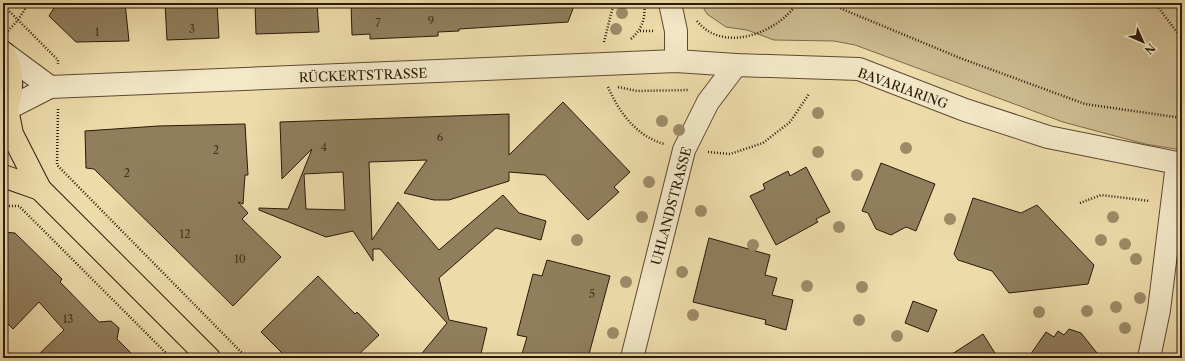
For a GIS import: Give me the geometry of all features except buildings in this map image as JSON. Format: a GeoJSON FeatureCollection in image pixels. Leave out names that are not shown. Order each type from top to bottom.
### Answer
{"type":"FeatureCollection","features":[{"type":"Feature","properties":{"kind":"main road"},"geometry":{"type":"LineString","coordinates":[[3,47],[11,82],[5,112],[12,134],[40,189],[209,358]]}},
{"type":"Feature","properties":{"kind":"main road"},"geometry":{"type":"LineString","coordinates":[[3,176],[40,189]]}},
{"type":"Feature","properties":{"kind":"street"},"geometry":{"type":"LineString","coordinates":[[670,3],[676,32],[676,61]]}},
{"type":"Feature","properties":{"kind":"street"},"geometry":{"type":"LineString","coordinates":[[3,47],[53,94]]}},
{"type":"Feature","properties":{"kind":"street","name":"BAVARIARING"},"geometry":{"type":"LineString","coordinates":[[676,61],[736,66],[859,69],[965,110],[1048,137],[1180,164]]}},
{"type":"Feature","properties":{"kind":"street","name":"RÜCKERTSTRASSE"},"geometry":{"type":"LineString","coordinates":[[5,112],[53,94],[676,61]]}},
{"type":"Feature","properties":{"kind":"street","name":"UHLANDSTRASSE"},"geometry":{"type":"LineString","coordinates":[[632,358],[684,150],[708,102],[736,66]]}},
{"type":"Feature","properties":{"kind":"street"},"geometry":{"type":"LineString","coordinates":[[1149,358],[1159,310],[1172,204],[1180,164]]}},
{"type":"Feature","properties":{"kind":"path"},"geometry":{"type":"LineString","coordinates":[[3,47],[28,3]]}},
{"type":"Feature","properties":{"kind":"path"},"geometry":{"type":"LineString","coordinates":[[629,41],[640,32],[646,15],[644,3]]}},
{"type":"Feature","properties":{"kind":"path"},"geometry":{"type":"LineString","coordinates":[[694,17],[704,30],[731,38],[753,35],[766,30],[782,20],[797,3]]}},
{"type":"Feature","properties":{"kind":"path"},"geometry":{"type":"LineString","coordinates":[[832,3],[842,9],[960,58],[1085,104],[1182,118]]}},
{"type":"Feature","properties":{"kind":"path"},"geometry":{"type":"LineString","coordinates":[[1155,3],[1182,39]]}},
{"type":"Feature","properties":{"kind":"path"},"geometry":{"type":"LineString","coordinates":[[3,5],[58,60],[53,94],[58,108],[57,165]]}},
{"type":"Feature","properties":{"kind":"path"},"geometry":{"type":"LineString","coordinates":[[603,45],[610,44]]}},
{"type":"Feature","properties":{"kind":"path"},"geometry":{"type":"LineString","coordinates":[[608,85],[637,91],[691,90],[708,102]]}},
{"type":"Feature","properties":{"kind":"path"},"geometry":{"type":"LineString","coordinates":[[52,160],[248,358]]}},
{"type":"Feature","properties":{"kind":"path"},"geometry":{"type":"LineString","coordinates":[[1080,203],[1101,195],[1172,204]]}},
{"type":"Feature","properties":{"kind":"path"},"geometry":{"type":"LineString","coordinates":[[3,206],[19,206],[171,358]]}},
{"type":"Feature","properties":{"kind":"shaded area"},"geometry":{"type":"Polygon","coordinates":[[[701,3],[1182,3],[1182,150],[1145,144],[1063,122],[855,45],[834,41],[774,40],[747,30],[726,27],[707,14],[701,3]]]}}]}
